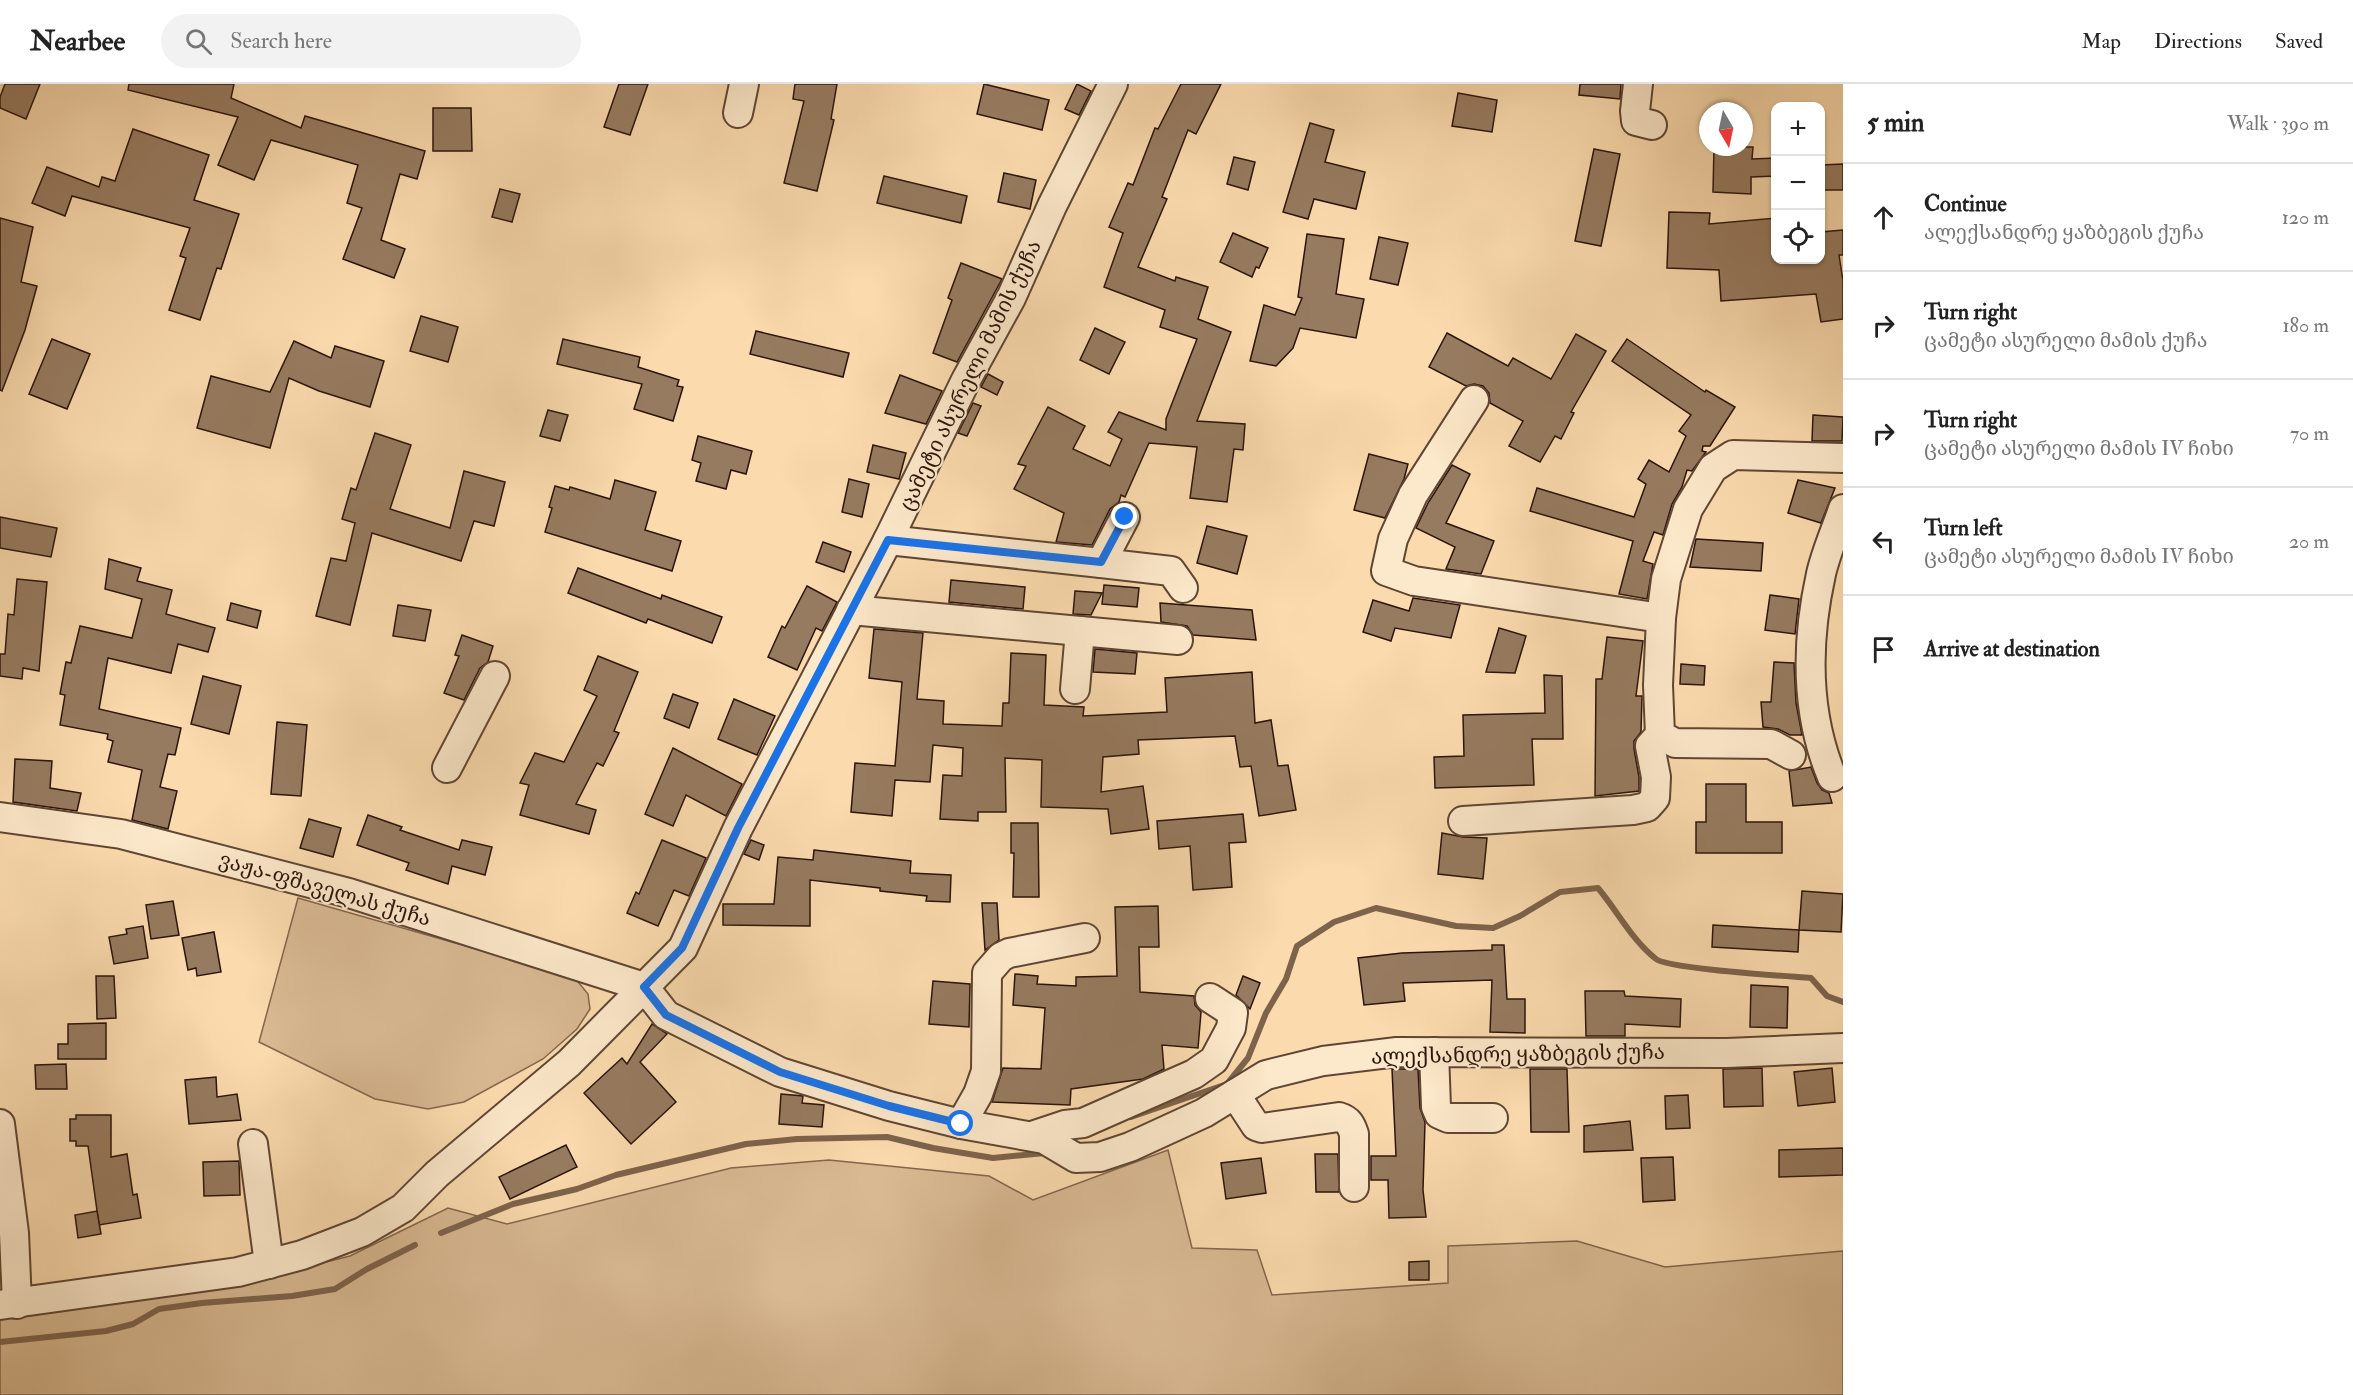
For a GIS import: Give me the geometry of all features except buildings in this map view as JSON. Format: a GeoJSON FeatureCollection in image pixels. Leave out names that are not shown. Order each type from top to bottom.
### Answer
{"type":"FeatureCollection","features":[{"type":"Feature","properties":{"kind":"street"},"geometry":{"type":"LineString","coordinates":[[738,113],[744,84]]}},
{"type":"Feature","properties":{"kind":"street","name":"ცამეტი ასურელი მამის ქუჩა"},"geometry":{"type":"LineString","coordinates":[[8,1304],[238,1272],[302,1255],[362,1232],[403,1208],[437,1174],[569,1063],[682,948],[738,828],[888,540],[966,380],[1011,298],[1052,206],[1113,84]]}},
{"type":"Feature","properties":{"kind":"street"},"geometry":{"type":"LineString","coordinates":[[1638,84],[1636,121],[1652,125]]}},
{"type":"Feature","properties":{"kind":"street"},"geometry":{"type":"LineString","coordinates":[[1474,400],[1413,495],[1393,540],[1386,571],[1413,581],[1661,618]]}},
{"type":"Feature","properties":{"kind":"street"},"geometry":{"type":"LineString","coordinates":[[1462,821],[1633,810],[1647,807],[1655,798],[1656,777],[1650,746],[1660,735],[1658,685],[1661,618],[1666,579],[1688,509],[1713,468],[1733,455],[1843,458]]}},
{"type":"Feature","properties":{"kind":"street"},"geometry":{"type":"LineString","coordinates":[[1832,777],[1823,755],[1812,710],[1810,654],[1821,573],[1843,509]]}},
{"type":"Feature","properties":{"kind":"street"},"geometry":{"type":"LineString","coordinates":[[1101,562],[1125,517]]}},
{"type":"Feature","properties":{"kind":"street"},"geometry":{"type":"LineString","coordinates":[[888,540],[1171,571],[1183,588]]}},
{"type":"Feature","properties":{"kind":"street"},"geometry":{"type":"LineString","coordinates":[[851,610],[1178,640]]}},
{"type":"Feature","properties":{"kind":"street"},"geometry":{"type":"LineString","coordinates":[[1075,689],[1080,631]]}},
{"type":"Feature","properties":{"kind":"street"},"geometry":{"type":"LineString","coordinates":[[447,768],[495,676]]}},
{"type":"Feature","properties":{"kind":"street"},"geometry":{"type":"LineString","coordinates":[[1660,735],[1675,743],[1771,744],[1791,755]]}},
{"type":"Feature","properties":{"kind":"street","name":"ვაჟა-ფშაველას ქუჩა"},"geometry":{"type":"LineString","coordinates":[[0,817],[121,834],[349,892],[644,987]]}},
{"type":"Feature","properties":{"kind":"street"},"geometry":{"type":"LineString","coordinates":[[961,1124],[978,1094],[986,1071],[987,974],[1001,957],[1009,953],[1084,938]]}},
{"type":"Feature","properties":{"kind":"street","name":"ალექსანდრე ყაზბეგის ქუჩა"},"geometry":{"type":"LineString","coordinates":[[644,987],[666,1015],[780,1072],[889,1106],[961,1124],[1047,1133],[1077,1158],[1100,1157],[1130,1147],[1204,1113],[1266,1075],[1323,1061],[1397,1052],[1727,1053],[1843,1048]]}},
{"type":"Feature","properties":{"kind":"street"},"geometry":{"type":"LineString","coordinates":[[1047,1133],[1083,1123],[1194,1074],[1214,1060],[1231,1028],[1233,1013],[1210,998]]}},
{"type":"Feature","properties":{"kind":"street"},"geometry":{"type":"LineString","coordinates":[[1434,1052],[1436,1107],[1439,1114],[1448,1118],[1492,1118]]}},
{"type":"Feature","properties":{"kind":"street"},"geometry":{"type":"LineString","coordinates":[[1047,1133],[1075,1115],[1171,1073],[1184,1056]]}},
{"type":"Feature","properties":{"kind":"street"},"geometry":{"type":"LineString","coordinates":[[1235,1094],[1256,1126],[1262,1128],[1339,1117],[1345,1119],[1354,1134],[1354,1187]]}},
{"type":"Feature","properties":{"kind":"street"},"geometry":{"type":"LineString","coordinates":[[0,1124],[14,1233],[8,1304]]}},
{"type":"Feature","properties":{"kind":"street"},"geometry":{"type":"LineString","coordinates":[[253,1144],[269,1264]]}},
{"type":"Feature","properties":{"kind":"shaded area"},"geometry":{"type":"Polygon","coordinates":[[[298,898],[574,977],[588,994],[590,1009],[577,1029],[543,1059],[464,1102],[428,1109],[375,1099],[259,1042],[298,898]]]}},
{"type":"Feature","properties":{"kind":"shaded area"},"geometry":{"type":"Polygon","coordinates":[[[1168,1150],[1192,1248],[1257,1250],[1272,1295],[1448,1283],[1448,1246],[1577,1241],[1665,1267],[1843,1251],[1843,1395],[0,1395],[0,1319],[270,1276],[350,1256],[448,1208],[507,1224],[731,1168],[829,1160],[989,1176],[1033,1200],[1168,1150]]]}},
{"type":"Feature","properties":{"kind":"waterway"},"geometry":{"type":"LineString","coordinates":[[1131,1117],[1227,1084],[1248,1058],[1266,1013],[1286,979],[1297,946],[1334,922],[1376,908],[1456,926],[1493,928],[1520,916],[1560,892],[1598,888],[1632,935],[1656,959],[1665,963],[1704,969],[1811,978],[1827,996],[1843,1002]]}},
{"type":"Feature","properties":{"kind":"waterway"},"geometry":{"type":"LineString","coordinates":[[441,1233],[513,1204],[577,1189],[616,1175],[746,1144],[797,1139],[887,1137],[933,1148],[993,1158],[1045,1153]]}},
{"type":"Feature","properties":{"kind":"waterway"},"geometry":{"type":"LineString","coordinates":[[0,1342],[106,1331],[133,1324],[159,1309],[292,1296],[335,1289],[367,1269],[415,1245]]}},
{"type":"Feature","properties":{"kind":"route"},"geometry":{"type":"LineString","coordinates":[[961,1124],[889,1106],[780,1072],[666,1015],[644,987],[682,948],[738,828],[888,540],[1101,562],[1125,517]]}}]}
